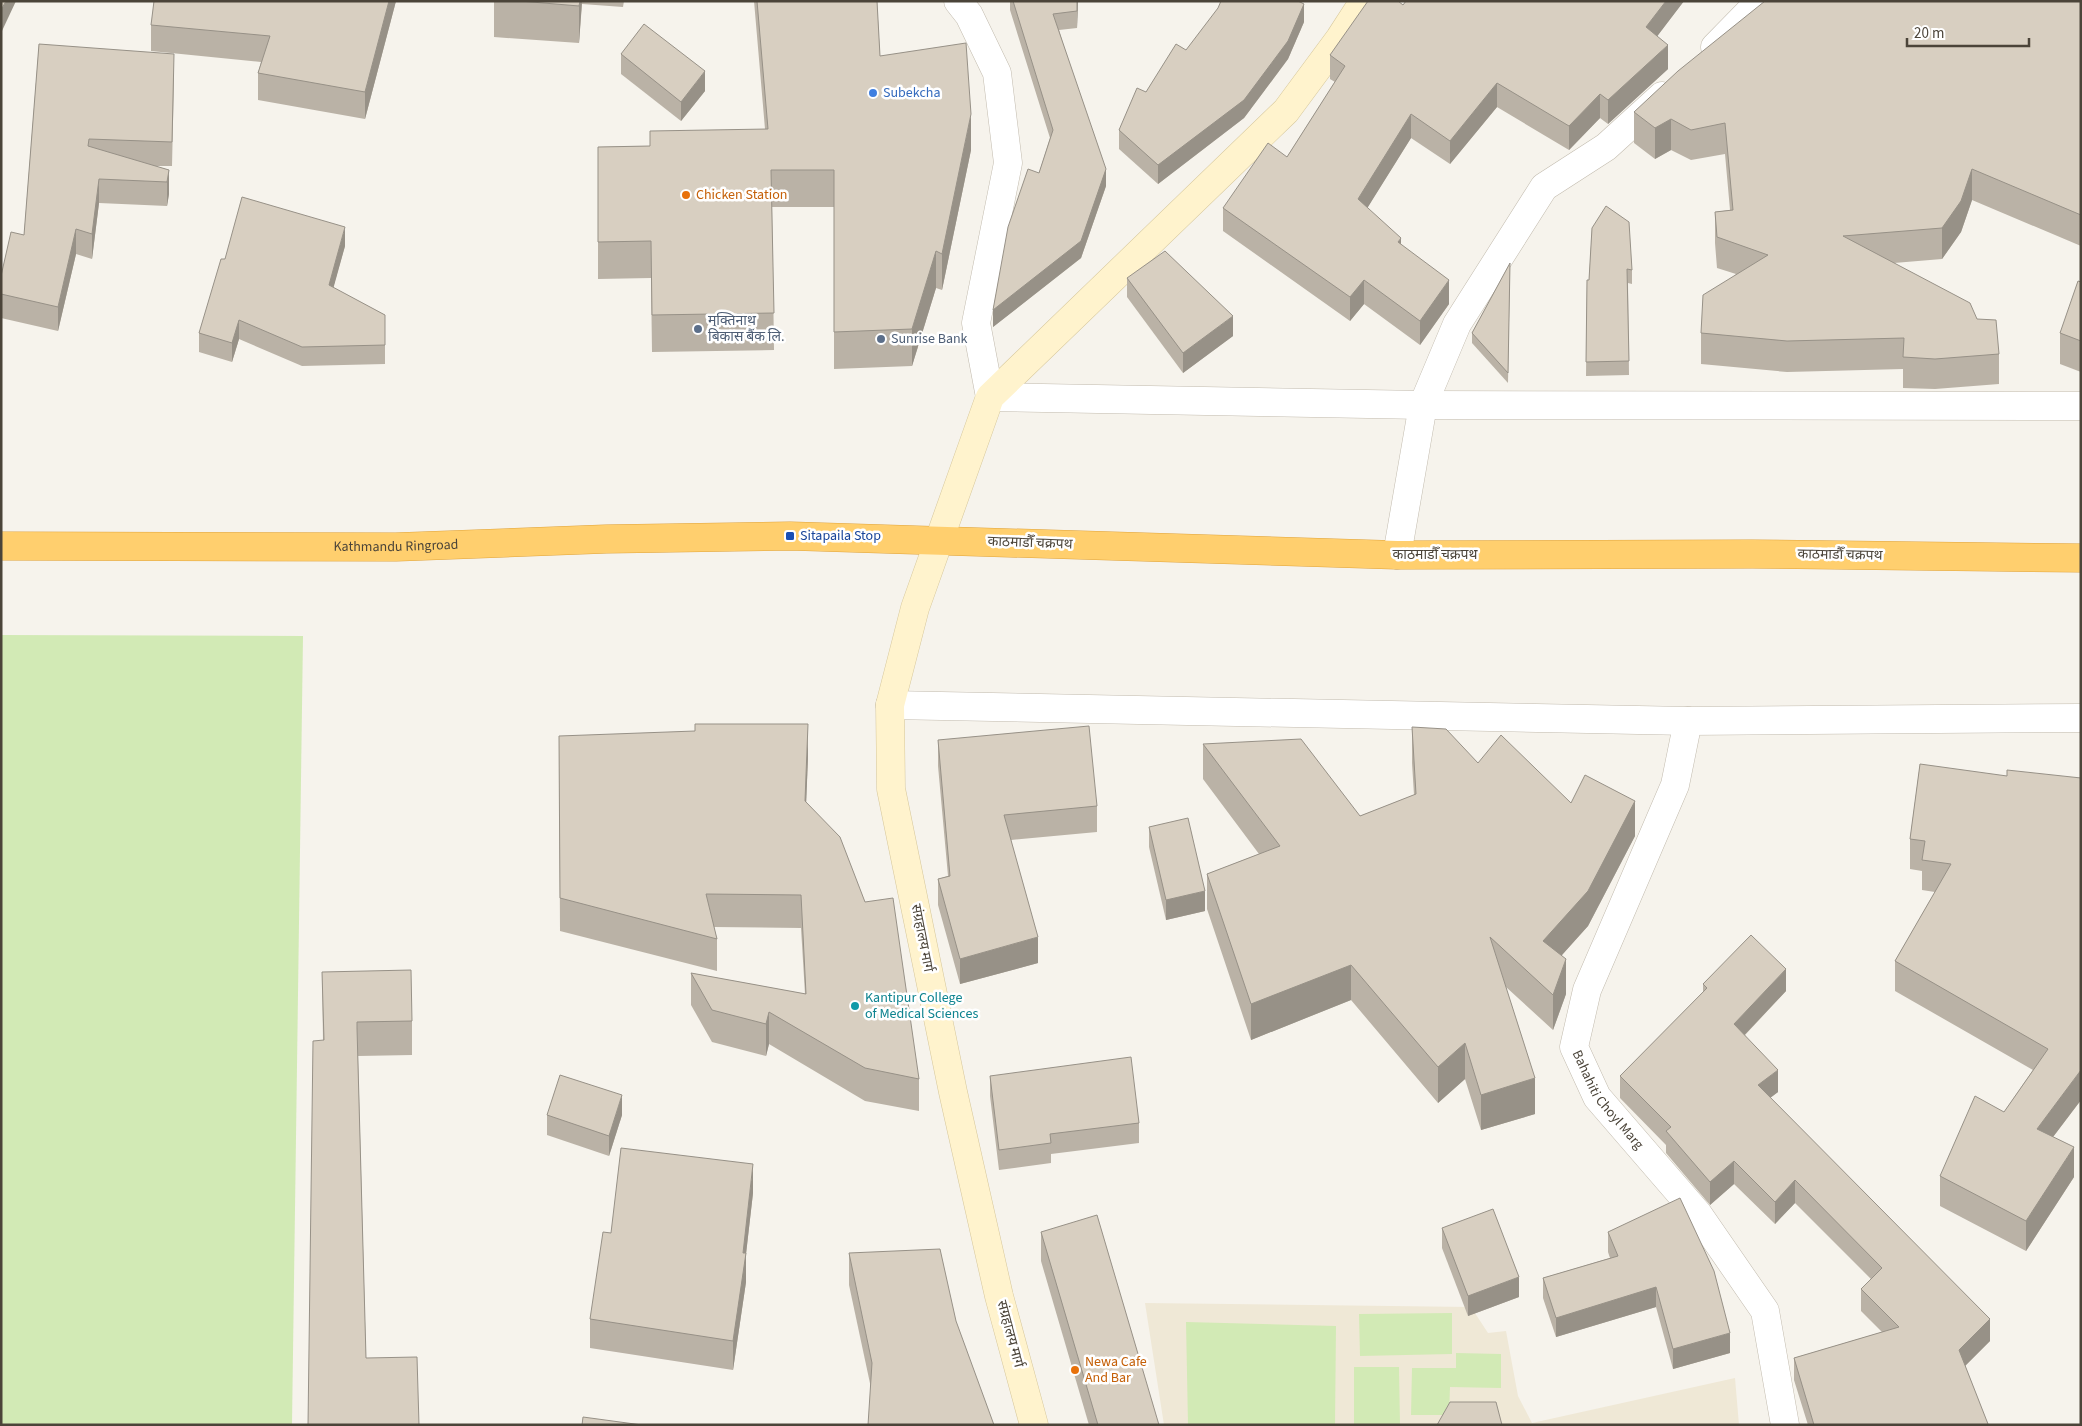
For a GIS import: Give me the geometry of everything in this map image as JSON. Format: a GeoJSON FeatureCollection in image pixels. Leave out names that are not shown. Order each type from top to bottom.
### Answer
{"type":"FeatureCollection","features":[{"type":"Feature","properties":{"kind":"highway","name":"काठमाडाैँ चक्रपथ"},"geometry":{"type":"LineString","coordinates":[[790,536],[1397,555],[1752,554],[2081,558]]}},
{"type":"Feature","properties":{"kind":"highway","name":"Kathmandu Ringroad"},"geometry":{"type":"LineString","coordinates":[[1,546],[396,548],[606,539],[790,536]]}},
{"type":"Feature","properties":{"kind":"main road"},"geometry":{"type":"LineString","coordinates":[[990,397],[1286,111],[1340,38],[1364,1]]}},
{"type":"Feature","properties":{"kind":"main road","name":"संग्रहालय मार्ग"},"geometry":{"type":"LineString","coordinates":[[990,397],[915,608],[890,705],[891,789],[955,1102],[999,1296],[1034,1425]]}},
{"type":"Feature","properties":{"kind":"street"},"geometry":{"type":"LineString","coordinates":[[958,1],[969,14],[997,73],[1008,163],[976,323],[990,397],[1423,406],[2081,406]]}},
{"type":"Feature","properties":{"kind":"street"},"geometry":{"type":"LineString","coordinates":[[1699,62],[1760,1]]}},
{"type":"Feature","properties":{"kind":"street"},"geometry":{"type":"LineString","coordinates":[[1397,555],[1423,406],[1457,324],[1544,187],[1606,147],[1678,82]]}},
{"type":"Feature","properties":{"kind":"street"},"geometry":{"type":"LineString","coordinates":[[890,705],[1688,722],[2081,718]]}},
{"type":"Feature","properties":{"kind":"street","name":"Bahahiti Choyl Marg"},"geometry":{"type":"LineString","coordinates":[[1688,722],[1674,786],[1587,990],[1574,1048],[1597,1097],[1698,1214],[1765,1311],[1785,1425]]}},
{"type":"Feature","properties":{"kind":"shaded area"},"geometry":{"type":"Polygon","coordinates":[[[1145,1303],[1471,1307],[1488,1333],[1506,1331],[1518,1396],[1532,1423],[1735,1378],[1739,1425],[1164,1425],[1145,1303]]]}},
{"type":"Feature","properties":{"kind":"green space"},"geometry":{"type":"Polygon","coordinates":[[[1,635],[303,636],[292,1425],[1,1425],[1,635]]]}},
{"type":"Feature","properties":{"kind":"green space"},"geometry":{"type":"Polygon","coordinates":[[[1452,1313],[1452,1354],[1360,1356],[1359,1314],[1452,1313]]]}},
{"type":"Feature","properties":{"kind":"green space"},"geometry":{"type":"Polygon","coordinates":[[[1186,1322],[1336,1326],[1335,1425],[1188,1425],[1186,1322]]]}},
{"type":"Feature","properties":{"kind":"green space"},"geometry":{"type":"Polygon","coordinates":[[[1456,1353],[1501,1354],[1501,1388],[1450,1387],[1449,1415],[1411,1415],[1412,1368],[1456,1368],[1456,1353]]]}},
{"type":"Feature","properties":{"kind":"green space"},"geometry":{"type":"Polygon","coordinates":[[[1354,1367],[1399,1367],[1400,1425],[1354,1425],[1354,1367]]]}},
{"type":"Feature","properties":{"kind":"building"},"geometry":{"type":"Polygon","coordinates":[[[1,1],[6,1],[1,10],[1,1]]]}},
{"type":"Feature","properties":{"kind":"building"},"geometry":{"type":"Polygon","coordinates":[[[154,1],[389,1],[365,92],[258,73],[270,36],[151,25],[154,1]]]}},
{"type":"Feature","properties":{"kind":"building"},"geometry":{"type":"Polygon","coordinates":[[[520,1],[580,1],[579,6],[520,1]]]}},
{"type":"Feature","properties":{"kind":"building"},"geometry":{"type":"Polygon","coordinates":[[[757,1],[877,1],[880,56],[966,43],[971,114],[942,254],[936,251],[912,329],[834,332],[834,170],[771,170],[774,313],[652,315],[651,241],[598,242],[598,147],[650,146],[650,131],[768,129],[757,1]]]}},
{"type":"Feature","properties":{"kind":"building"},"geometry":{"type":"Polygon","coordinates":[[[1013,1],[1077,1],[1077,11],[1053,14],[1106,169],[1081,241],[993,310],[1008,227],[1028,169],[1039,173],[1053,130],[1013,1]]]}},
{"type":"Feature","properties":{"kind":"building"},"geometry":{"type":"Polygon","coordinates":[[[1221,1],[1298,1],[1304,4],[1288,41],[1244,100],[1158,165],[1119,130],[1137,88],[1146,92],[1176,44],[1186,50],[1218,8],[1221,1]]]}},
{"type":"Feature","properties":{"kind":"building"},"geometry":{"type":"Polygon","coordinates":[[[1368,1],[1398,1],[1403,5],[1406,1],[1666,1],[1646,27],[1668,45],[1608,100],[1600,94],[1569,126],[1497,83],[1450,141],[1411,114],[1358,199],[1401,238],[1398,242],[1449,280],[1420,321],[1364,280],[1350,297],[1223,208],[1268,143],[1287,157],[1345,66],[1330,55],[1368,1]]]}},
{"type":"Feature","properties":{"kind":"building"},"geometry":{"type":"Polygon","coordinates":[[[1765,1],[2081,1],[2081,215],[1972,169],[1961,201],[1942,228],[1843,236],[1970,303],[1977,319],[1996,320],[1999,354],[1935,359],[1903,357],[1904,338],[1787,341],[1701,333],[1703,295],[1768,255],[1717,237],[1715,212],[1733,210],[1725,123],[1691,130],[1671,119],[1655,128],[1634,112],[1678,71],[1765,1]]]}},
{"type":"Feature","properties":{"kind":"building"},"geometry":{"type":"Polygon","coordinates":[[[644,24],[705,71],[681,102],[621,54],[644,24]]]}},
{"type":"Feature","properties":{"kind":"building"},"geometry":{"type":"Polygon","coordinates":[[[39,44],[174,54],[172,142],[89,139],[88,146],[169,170],[167,182],[99,179],[92,234],[76,229],[58,307],[1,294],[1,276],[11,232],[24,235],[39,44]]]}},
{"type":"Feature","properties":{"kind":"building"},"geometry":{"type":"Polygon","coordinates":[[[242,197],[345,227],[329,285],[385,315],[385,345],[302,347],[239,320],[232,343],[199,333],[221,259],[225,259],[242,197]]]}},
{"type":"Feature","properties":{"kind":"building"},"geometry":{"type":"Polygon","coordinates":[[[1606,206],[1629,222],[1632,270],[1627,269],[1629,361],[1586,362],[1587,280],[1589,280],[1592,228],[1606,206]]]}},
{"type":"Feature","properties":{"kind":"building"},"geometry":{"type":"Polygon","coordinates":[[[1165,251],[1233,316],[1183,353],[1127,278],[1165,251]]]}},
{"type":"Feature","properties":{"kind":"building"},"geometry":{"type":"Polygon","coordinates":[[[1510,263],[1508,373],[1472,333],[1510,263]]]}},
{"type":"Feature","properties":{"kind":"building"},"geometry":{"type":"Polygon","coordinates":[[[2078,281],[2081,282],[2081,341],[2060,333],[2078,281]]]}},
{"type":"Feature","properties":{"kind":"building"},"geometry":{"type":"Polygon","coordinates":[[[695,724],[808,724],[805,801],[840,837],[865,902],[893,898],[919,1079],[865,1068],[769,1012],[766,1024],[712,1010],[691,973],[806,994],[801,895],[706,894],[717,939],[560,898],[559,736],[695,731],[695,724]]]}},
{"type":"Feature","properties":{"kind":"building"},"geometry":{"type":"Polygon","coordinates":[[[1089,726],[1097,806],[1004,815],[1038,937],[960,959],[938,879],[950,876],[938,740],[1089,726]]]}},
{"type":"Feature","properties":{"kind":"building"},"geometry":{"type":"Polygon","coordinates":[[[1412,727],[1446,729],[1478,763],[1501,735],[1571,803],[1585,775],[1635,801],[1588,891],[1543,941],[1566,959],[1553,995],[1490,937],[1535,1078],[1481,1095],[1465,1043],[1438,1067],[1351,965],[1251,1004],[1207,874],[1280,846],[1203,744],[1301,739],[1360,816],[1416,794],[1412,727]]]}},
{"type":"Feature","properties":{"kind":"building"},"geometry":{"type":"Polygon","coordinates":[[[1920,764],[2007,776],[2007,770],[2081,778],[2081,1070],[2037,1129],[2074,1147],[2026,1221],[1940,1176],[1975,1096],[2004,1112],[2048,1049],[1895,961],[1951,864],[1922,860],[1925,841],[1910,839],[1920,764]]]}},
{"type":"Feature","properties":{"kind":"building"},"geometry":{"type":"Polygon","coordinates":[[[1188,818],[1205,891],[1166,900],[1149,827],[1188,818]]]}},
{"type":"Feature","properties":{"kind":"building"},"geometry":{"type":"Polygon","coordinates":[[[1751,935],[1786,969],[1734,1024],[1778,1070],[1758,1085],[1990,1319],[1959,1350],[1987,1425],[1814,1425],[1794,1358],[1899,1327],[1861,1289],[1882,1268],[1795,1180],[1775,1202],[1734,1161],[1710,1182],[1666,1131],[1671,1127],[1620,1076],[1707,988],[1703,984],[1751,935]]]}},
{"type":"Feature","properties":{"kind":"building"},"geometry":{"type":"Polygon","coordinates":[[[411,970],[412,1021],[357,1022],[357,1028],[366,1358],[417,1357],[419,1425],[308,1425],[313,1041],[324,1040],[322,972],[411,970]]]}},
{"type":"Feature","properties":{"kind":"building"},"geometry":{"type":"Polygon","coordinates":[[[1131,1057],[1139,1123],[1050,1134],[1051,1143],[999,1150],[990,1076],[1131,1057]]]}},
{"type":"Feature","properties":{"kind":"building"},"geometry":{"type":"Polygon","coordinates":[[[560,1075],[622,1095],[609,1136],[547,1115],[560,1075]]]}},
{"type":"Feature","properties":{"kind":"building"},"geometry":{"type":"Polygon","coordinates":[[[621,1148],[753,1164],[743,1253],[746,1253],[733,1341],[590,1319],[603,1232],[611,1233],[621,1148]]]}},
{"type":"Feature","properties":{"kind":"building"},"geometry":{"type":"Polygon","coordinates":[[[1680,1198],[1714,1271],[1730,1333],[1673,1349],[1656,1287],[1556,1318],[1543,1278],[1618,1256],[1608,1232],[1680,1198]]]}},
{"type":"Feature","properties":{"kind":"building"},"geometry":{"type":"Polygon","coordinates":[[[1493,1209],[1519,1277],[1468,1296],[1442,1228],[1493,1209]]]}},
{"type":"Feature","properties":{"kind":"building"},"geometry":{"type":"Polygon","coordinates":[[[1097,1215],[1159,1425],[1098,1425],[1041,1232],[1097,1215]]]}},
{"type":"Feature","properties":{"kind":"building"},"geometry":{"type":"Polygon","coordinates":[[[940,1249],[956,1321],[994,1425],[868,1425],[872,1363],[849,1253],[940,1249]]]}},
{"type":"Feature","properties":{"kind":"building"},"geometry":{"type":"Polygon","coordinates":[[[1450,1402],[1496,1402],[1502,1425],[1437,1425],[1450,1402]]]}},
{"type":"Feature","properties":{"kind":"building"},"geometry":{"type":"Polygon","coordinates":[[[583,1417],[642,1425],[582,1425],[583,1417]]]}},
{"type":"Feature","properties":{"kind":"place","name":"Subekcha"},"geometry":{"type":"Point","coordinates":[873,93]}},
{"type":"Feature","properties":{"kind":"place","name":"Chicken Station"},"geometry":{"type":"Point","coordinates":[686,195]}},
{"type":"Feature","properties":{"kind":"place","name":"मुक्तिनाथ बिकास बैंक लि."},"geometry":{"type":"Point","coordinates":[698,329]}},
{"type":"Feature","properties":{"kind":"place","name":"Sunrise Bank"},"geometry":{"type":"Point","coordinates":[881,339]}},
{"type":"Feature","properties":{"kind":"place","name":"Sitapaila Stop"},"geometry":{"type":"Point","coordinates":[790,536]}},
{"type":"Feature","properties":{"kind":"place","name":"Kantipur College of Medical Sciences"},"geometry":{"type":"Point","coordinates":[855,1006]}},
{"type":"Feature","properties":{"kind":"place","name":"Newa Cafe And Bar"},"geometry":{"type":"Point","coordinates":[1075,1370]}}]}
